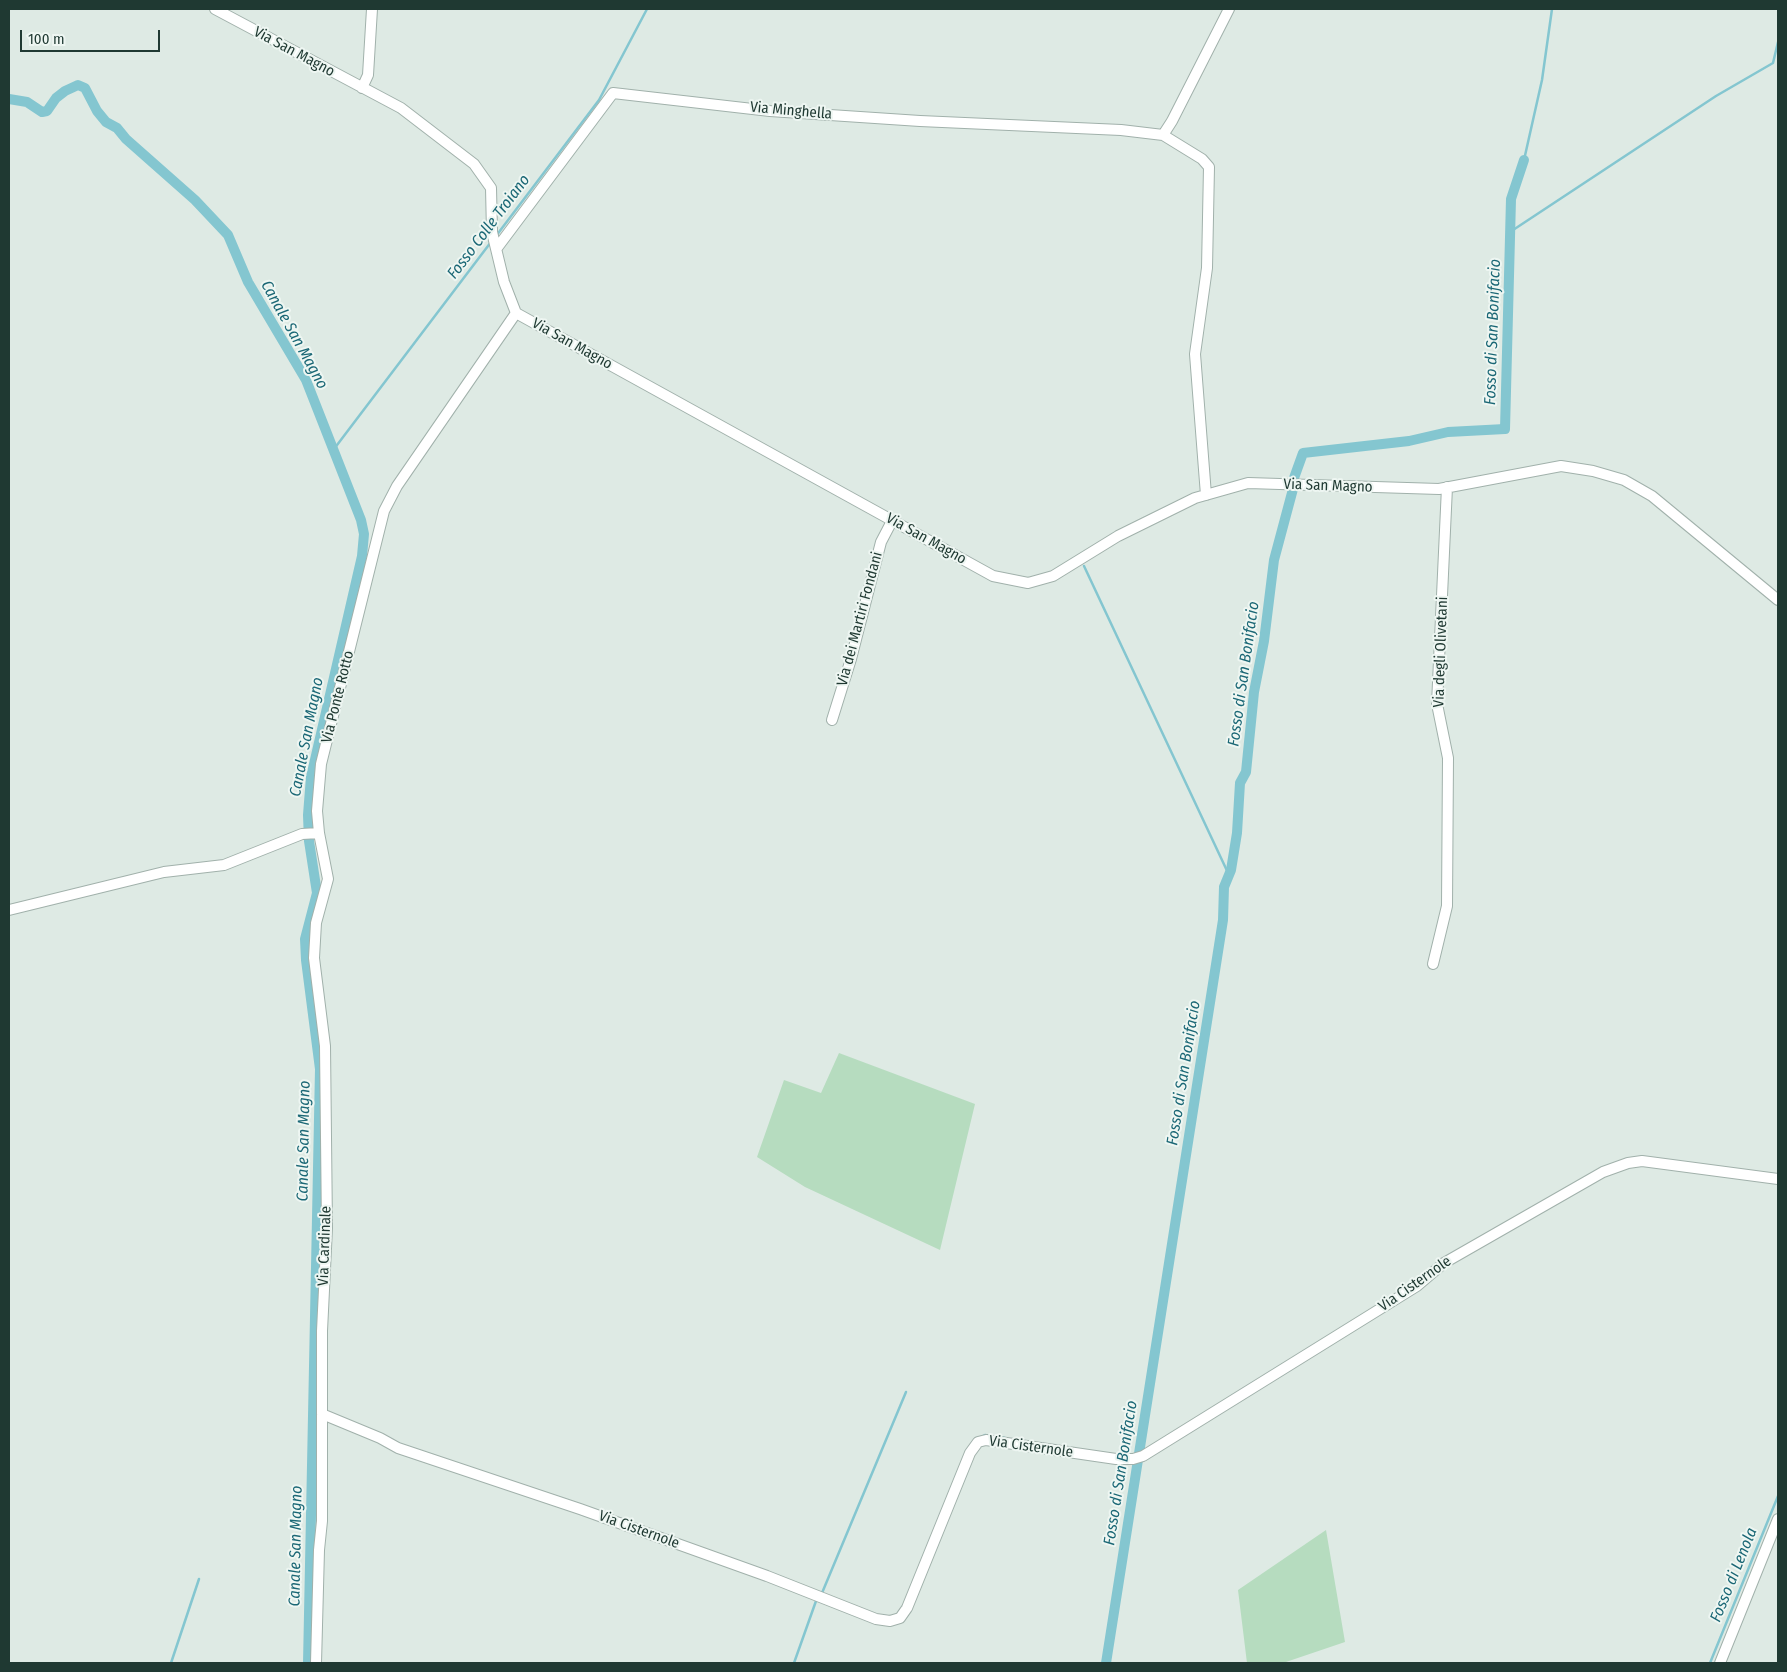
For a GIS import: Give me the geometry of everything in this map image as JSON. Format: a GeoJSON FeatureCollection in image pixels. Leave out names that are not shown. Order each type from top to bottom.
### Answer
{"type":"FeatureCollection","features":[{"type":"Feature","properties":{"kind":"street","name":"Via San Magno"},"geometry":{"type":"LineString","coordinates":[[215,9],[401,108],[474,164],[491,188],[492,232],[504,282],[516,313],[993,576],[1028,583],[1052,576],[1118,536],[1195,498],[1248,483],[1448,487],[1561,466],[1593,471],[1624,480],[1652,496],[1778,600]]}},
{"type":"Feature","properties":{"kind":"street"},"geometry":{"type":"LineString","coordinates":[[362,88],[368,75],[372,9]]}},
{"type":"Feature","properties":{"kind":"street"},"geometry":{"type":"LineString","coordinates":[[1206,495],[1195,354],[1207,268],[1209,167],[1202,159],[1163,135],[1229,9]]}},
{"type":"Feature","properties":{"kind":"street","name":"Via Minghella"},"geometry":{"type":"LineString","coordinates":[[496,246],[613,93],[770,111],[920,121],[1121,130],[1163,135]]}},
{"type":"Feature","properties":{"kind":"street","name":"Via Ponte Rotto"},"geometry":{"type":"LineString","coordinates":[[312,834],[317,811],[321,764],[384,511],[397,486],[516,313]]}},
{"type":"Feature","properties":{"kind":"street","name":"Via degli Olivetani"},"geometry":{"type":"LineString","coordinates":[[1433,964],[1447,906],[1448,758],[1437,704],[1448,487]]}},
{"type":"Feature","properties":{"kind":"street","name":"Via dei Martiri Fondani"},"geometry":{"type":"LineString","coordinates":[[832,720],[851,659],[881,542],[892,520]]}},
{"type":"Feature","properties":{"kind":"street"},"geometry":{"type":"LineString","coordinates":[[9,910],[164,872],[224,865],[286,840],[312,834]]}},
{"type":"Feature","properties":{"kind":"street","name":"Via Cardinale"},"geometry":{"type":"LineString","coordinates":[[312,834],[328,879],[314,935],[316,979],[322,1020],[326,1071],[327,1228],[323,1313],[322,1521],[319,1550],[316,1663]]}},
{"type":"Feature","properties":{"kind":"street","name":"Via Cisternole"},"geometry":{"type":"LineString","coordinates":[[322,1414],[380,1438],[398,1448],[580,1509],[767,1576],[876,1619],[890,1621],[900,1618],[907,1608],[970,1453],[978,1442],[986,1440],[1116,1459],[1138,1457],[1418,1286],[1444,1263],[1603,1172],[1628,1163],[1642,1161],[1778,1179]]}},
{"type":"Feature","properties":{"kind":"street"},"geometry":{"type":"LineString","coordinates":[[1720,1663],[1778,1519]]}},
{"type":"Feature","properties":{"kind":"green space"},"geometry":{"type":"Polygon","coordinates":[[[839,1053],[975,1104],[940,1250],[805,1187],[757,1157],[784,1080],[821,1093],[839,1053]]]}},
{"type":"Feature","properties":{"kind":"green space"},"geometry":{"type":"Polygon","coordinates":[[[1326,1530],[1345,1642],[1283,1663],[1247,1663],[1238,1590],[1326,1530]]]}},
{"type":"Feature","properties":{"kind":"waterway","name":"Fosso Colle Troiano"},"geometry":{"type":"LineString","coordinates":[[496,236],[599,100],[647,9]]}},
{"type":"Feature","properties":{"kind":"waterway","name":"Fosso di San Bonifacio"},"geometry":{"type":"LineString","coordinates":[[1524,160],[1542,80],[1552,9]]}},
{"type":"Feature","properties":{"kind":"waterway"},"geometry":{"type":"LineString","coordinates":[[1510,232],[1716,96],[1773,63],[1778,42]]}},
{"type":"Feature","properties":{"kind":"waterway","name":"Canale San Magno"},"geometry":{"type":"LineString","coordinates":[[9,99],[27,102],[42,112],[47,111],[56,98],[65,91],[78,85],[85,88],[97,111],[106,122],[117,128],[126,139],[195,200],[228,235],[248,282],[306,380],[361,520],[364,534],[362,556],[311,777],[308,815],[309,841],[317,893],[305,939],[320,1069],[308,1663]]}},
{"type":"Feature","properties":{"kind":"waterway","name":"Fosso di San Bonifacio"},"geometry":{"type":"LineString","coordinates":[[1294,478],[1303,453],[1409,441],[1448,432],[1505,429],[1511,199],[1524,160]]}},
{"type":"Feature","properties":{"kind":"waterway","name":"Fosso Colle Troiano"},"geometry":{"type":"LineString","coordinates":[[334,449],[491,242]]}},
{"type":"Feature","properties":{"kind":"waterway","name":"Fosso di San Bonifacio"},"geometry":{"type":"LineString","coordinates":[[1106,1663],[1223,920],[1224,887],[1231,870],[1237,833],[1240,783],[1246,772],[1254,692],[1264,641],[1274,560],[1293,489]]}},
{"type":"Feature","properties":{"kind":"waterway"},"geometry":{"type":"LineString","coordinates":[[1084,566],[1229,875]]}},
{"type":"Feature","properties":{"kind":"waterway"},"geometry":{"type":"LineString","coordinates":[[822,1593],[906,1392]]}},
{"type":"Feature","properties":{"kind":"waterway"},"geometry":{"type":"LineString","coordinates":[[981,1437],[985,1435],[1005,1438]]}},
{"type":"Feature","properties":{"kind":"waterway","name":"Fosso di Lenola"},"geometry":{"type":"LineString","coordinates":[[1710,1663],[1778,1496]]}},
{"type":"Feature","properties":{"kind":"waterway"},"geometry":{"type":"LineString","coordinates":[[171,1663],[199,1579]]}},
{"type":"Feature","properties":{"kind":"waterway"},"geometry":{"type":"LineString","coordinates":[[794,1663],[816,1601]]}}]}
